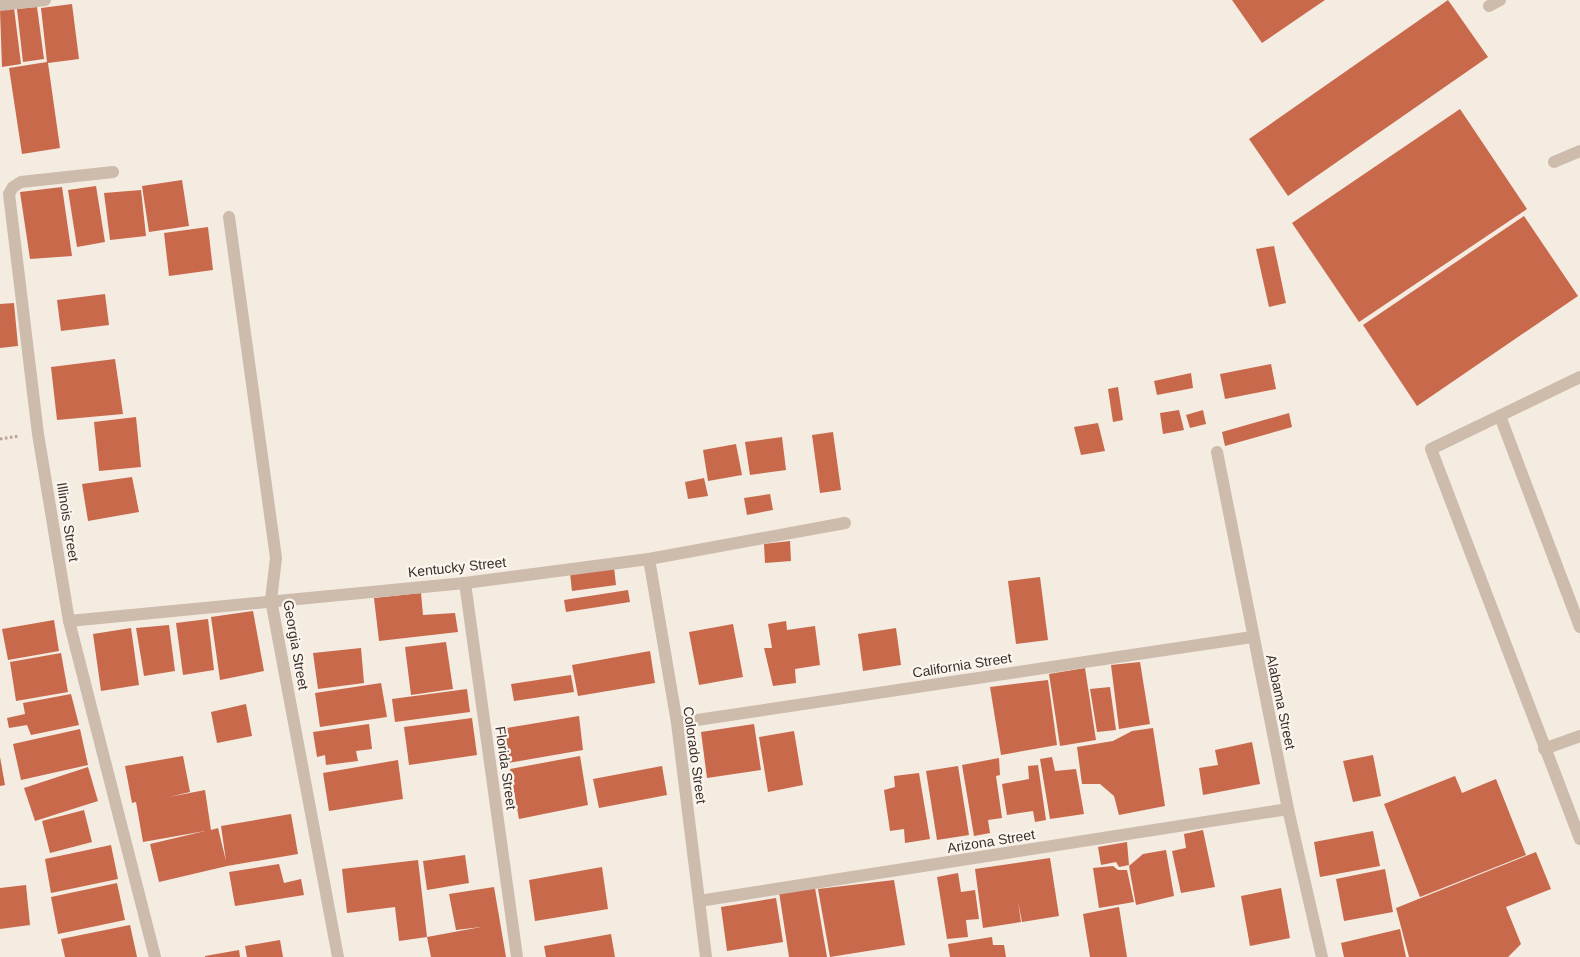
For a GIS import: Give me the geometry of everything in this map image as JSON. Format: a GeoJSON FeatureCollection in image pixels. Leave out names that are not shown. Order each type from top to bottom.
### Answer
{"type":"FeatureCollection","features":[{"type":"Feature","properties":{"kind":"street"},"geometry":{"type":"LineString","coordinates":[[0,4],[45,0]]}},
{"type":"Feature","properties":{"kind":"street"},"geometry":{"type":"LineString","coordinates":[[1489,6],[1500,0]]}},
{"type":"Feature","properties":{"kind":"street"},"geometry":{"type":"LineString","coordinates":[[1554,162],[1580,151]]}},
{"type":"Feature","properties":{"kind":"street","name":"Illinois Street"},"geometry":{"type":"LineString","coordinates":[[113,172],[21,182],[13,187],[9,194],[38,434],[69,620],[155,957]]}},
{"type":"Feature","properties":{"kind":"street","name":"Georgia Street"},"geometry":{"type":"LineString","coordinates":[[229,217],[276,558],[272,600],[338,957]]}},
{"type":"Feature","properties":{"kind":"street"},"geometry":{"type":"LineString","coordinates":[[1580,377],[1431,449],[1544,749],[1580,839]]}},
{"type":"Feature","properties":{"kind":"street"},"geometry":{"type":"LineString","coordinates":[[1500,416],[1580,627]]}},
{"type":"Feature","properties":{"kind":"street","name":"Alabama Street"},"geometry":{"type":"LineString","coordinates":[[1217,452],[1237,549],[1252,637],[1288,809],[1322,957]]}},
{"type":"Feature","properties":{"kind":"street","name":"Kentucky Street"},"geometry":{"type":"LineString","coordinates":[[69,620],[465,583],[649,559],[846,523]]}},
{"type":"Feature","properties":{"kind":"street","name":"Colorado Street"},"geometry":{"type":"LineString","coordinates":[[649,559],[677,723],[706,957]]}},
{"type":"Feature","properties":{"kind":"street","name":"Florida Street"},"geometry":{"type":"LineString","coordinates":[[465,583],[518,957]]}},
{"type":"Feature","properties":{"kind":"street","name":"California Street"},"geometry":{"type":"LineString","coordinates":[[677,723],[1252,637]]}},
{"type":"Feature","properties":{"kind":"street"},"geometry":{"type":"LineString","coordinates":[[1544,749],[1580,736]]}},
{"type":"Feature","properties":{"kind":"street","name":"Arizona Street"},"geometry":{"type":"LineString","coordinates":[[699,901],[1288,809]]}},
{"type":"Feature","properties":{"kind":"building"},"geometry":{"type":"Polygon","coordinates":[[[1232,0],[1325,0],[1262,43],[1232,0]]]}},
{"type":"Feature","properties":{"kind":"building"},"geometry":{"type":"Polygon","coordinates":[[[1448,0],[1488,57],[1288,196],[1249,139],[1448,0]]]}},
{"type":"Feature","properties":{"kind":"building"},"geometry":{"type":"Polygon","coordinates":[[[72,4],[79,59],[48,63],[60,148],[22,154],[9,68],[47,62],[41,8],[72,4]]]}},
{"type":"Feature","properties":{"kind":"building"},"geometry":{"type":"Polygon","coordinates":[[[37,7],[44,59],[23,62],[17,9],[37,7]]]}},
{"type":"Feature","properties":{"kind":"building"},"geometry":{"type":"Polygon","coordinates":[[[14,8],[21,64],[2,67],[0,10],[14,8]]]}},
{"type":"Feature","properties":{"kind":"building"},"geometry":{"type":"Polygon","coordinates":[[[1460,109],[1527,209],[1359,322],[1292,223],[1460,109]]]}},
{"type":"Feature","properties":{"kind":"building"},"geometry":{"type":"Polygon","coordinates":[[[182,180],[189,226],[149,232],[142,186],[182,180]]]}},
{"type":"Feature","properties":{"kind":"building"},"geometry":{"type":"Polygon","coordinates":[[[96,186],[105,242],[77,247],[68,190],[96,186]]]}},
{"type":"Feature","properties":{"kind":"building"},"geometry":{"type":"Polygon","coordinates":[[[62,187],[72,256],[30,259],[20,192],[62,187]]]}},
{"type":"Feature","properties":{"kind":"building"},"geometry":{"type":"Polygon","coordinates":[[[141,190],[146,236],[110,240],[104,193],[141,190]]]}},
{"type":"Feature","properties":{"kind":"building"},"geometry":{"type":"Polygon","coordinates":[[[1524,216],[1578,296],[1417,406],[1363,325],[1524,216]]]}},
{"type":"Feature","properties":{"kind":"building"},"geometry":{"type":"Polygon","coordinates":[[[208,227],[213,270],[169,276],[164,233],[208,227]]]}},
{"type":"Feature","properties":{"kind":"building"},"geometry":{"type":"Polygon","coordinates":[[[1274,246],[1286,303],[1269,307],[1256,249],[1274,246]]]}},
{"type":"Feature","properties":{"kind":"building"},"geometry":{"type":"Polygon","coordinates":[[[105,294],[109,325],[61,331],[57,300],[105,294]]]}},
{"type":"Feature","properties":{"kind":"building"},"geometry":{"type":"Polygon","coordinates":[[[14,303],[18,346],[0,348],[0,304],[14,303]]]}},
{"type":"Feature","properties":{"kind":"building"},"geometry":{"type":"Polygon","coordinates":[[[115,359],[123,414],[57,420],[51,367],[115,359]]]}},
{"type":"Feature","properties":{"kind":"building"},"geometry":{"type":"Polygon","coordinates":[[[1271,364],[1276,389],[1225,399],[1220,374],[1271,364]]]}},
{"type":"Feature","properties":{"kind":"building"},"geometry":{"type":"Polygon","coordinates":[[[1191,373],[1193,388],[1157,395],[1154,381],[1191,373]]]}},
{"type":"Feature","properties":{"kind":"building"},"geometry":{"type":"Polygon","coordinates":[[[1118,387],[1123,420],[1113,422],[1108,389],[1118,387]]]}},
{"type":"Feature","properties":{"kind":"building"},"geometry":{"type":"Polygon","coordinates":[[[1179,410],[1184,430],[1163,434],[1160,413],[1179,410]]]}},
{"type":"Feature","properties":{"kind":"building"},"geometry":{"type":"Polygon","coordinates":[[[1203,410],[1206,424],[1190,428],[1186,415],[1203,410]]]}},
{"type":"Feature","properties":{"kind":"building"},"geometry":{"type":"Polygon","coordinates":[[[1289,413],[1292,427],[1225,446],[1222,432],[1289,413]]]}},
{"type":"Feature","properties":{"kind":"building"},"geometry":{"type":"Polygon","coordinates":[[[136,417],[141,467],[99,471],[94,422],[136,417]]]}},
{"type":"Feature","properties":{"kind":"building"},"geometry":{"type":"Polygon","coordinates":[[[1098,423],[1105,451],[1081,455],[1074,427],[1098,423]]]}},
{"type":"Feature","properties":{"kind":"building"},"geometry":{"type":"Polygon","coordinates":[[[833,432],[841,490],[820,493],[812,435],[833,432]]]}},
{"type":"Feature","properties":{"kind":"building"},"geometry":{"type":"Polygon","coordinates":[[[782,437],[786,470],[750,475],[745,442],[782,437]]]}},
{"type":"Feature","properties":{"kind":"building"},"geometry":{"type":"Polygon","coordinates":[[[736,444],[742,475],[708,481],[703,450],[736,444]]]}},
{"type":"Feature","properties":{"kind":"building"},"geometry":{"type":"Polygon","coordinates":[[[132,477],[139,512],[88,521],[82,484],[132,477]]]}},
{"type":"Feature","properties":{"kind":"building"},"geometry":{"type":"Polygon","coordinates":[[[704,478],[708,496],[688,499],[685,482],[704,478]]]}},
{"type":"Feature","properties":{"kind":"building"},"geometry":{"type":"Polygon","coordinates":[[[770,494],[773,510],[747,515],[744,498],[770,494]]]}},
{"type":"Feature","properties":{"kind":"building"},"geometry":{"type":"Polygon","coordinates":[[[790,541],[791,561],[765,563],[764,544],[790,541]]]}},
{"type":"Feature","properties":{"kind":"building"},"geometry":{"type":"Polygon","coordinates":[[[614,567],[616,585],[572,591],[570,573],[614,567]]]}},
{"type":"Feature","properties":{"kind":"building"},"geometry":{"type":"Polygon","coordinates":[[[1040,577],[1048,640],[1016,644],[1008,581],[1040,577]]]}},
{"type":"Feature","properties":{"kind":"building"},"geometry":{"type":"Polygon","coordinates":[[[628,590],[630,602],[566,612],[564,600],[628,590]]]}},
{"type":"Feature","properties":{"kind":"building"},"geometry":{"type":"Polygon","coordinates":[[[421,593],[423,615],[455,613],[458,632],[379,641],[374,598],[421,593]]]}},
{"type":"Feature","properties":{"kind":"building"},"geometry":{"type":"Polygon","coordinates":[[[253,611],[264,671],[220,680],[211,617],[253,611]]]}},
{"type":"Feature","properties":{"kind":"building"},"geometry":{"type":"Polygon","coordinates":[[[208,619],[214,670],[183,675],[176,623],[208,619]]]}},
{"type":"Feature","properties":{"kind":"building"},"geometry":{"type":"Polygon","coordinates":[[[54,620],[59,651],[8,660],[2,629],[54,620]]]}},
{"type":"Feature","properties":{"kind":"building"},"geometry":{"type":"Polygon","coordinates":[[[786,621],[787,630],[815,626],[820,665],[795,669],[796,683],[773,686],[764,648],[772,648],[768,624],[786,621]]]}},
{"type":"Feature","properties":{"kind":"building"},"geometry":{"type":"Polygon","coordinates":[[[733,624],[743,677],[699,685],[689,632],[733,624]]]}},
{"type":"Feature","properties":{"kind":"building"},"geometry":{"type":"Polygon","coordinates":[[[169,625],[175,671],[144,676],[136,628],[169,625]]]}},
{"type":"Feature","properties":{"kind":"building"},"geometry":{"type":"Polygon","coordinates":[[[131,628],[139,685],[101,691],[93,634],[131,628]]]}},
{"type":"Feature","properties":{"kind":"building"},"geometry":{"type":"Polygon","coordinates":[[[896,628],[901,665],[863,671],[858,634],[896,628]]]}},
{"type":"Feature","properties":{"kind":"building"},"geometry":{"type":"Polygon","coordinates":[[[446,642],[453,689],[411,695],[405,647],[446,642]]]}},
{"type":"Feature","properties":{"kind":"building"},"geometry":{"type":"Polygon","coordinates":[[[361,648],[364,683],[318,689],[313,653],[361,648]]]}},
{"type":"Feature","properties":{"kind":"building"},"geometry":{"type":"Polygon","coordinates":[[[650,651],[655,683],[578,696],[572,665],[650,651]]]}},
{"type":"Feature","properties":{"kind":"building"},"geometry":{"type":"Polygon","coordinates":[[[61,653],[68,692],[16,701],[10,662],[61,653]]]}},
{"type":"Feature","properties":{"kind":"building"},"geometry":{"type":"Polygon","coordinates":[[[1140,662],[1150,724],[1119,729],[1111,665],[1140,662]]]}},
{"type":"Feature","properties":{"kind":"building"},"geometry":{"type":"Polygon","coordinates":[[[1085,668],[1096,740],[1060,746],[1049,674],[1085,668]]]}},
{"type":"Feature","properties":{"kind":"building"},"geometry":{"type":"Polygon","coordinates":[[[571,675],[574,692],[514,701],[511,684],[571,675]]]}},
{"type":"Feature","properties":{"kind":"building"},"geometry":{"type":"Polygon","coordinates":[[[1048,680],[1057,745],[1001,755],[990,687],[1048,680]]]}},
{"type":"Feature","properties":{"kind":"building"},"geometry":{"type":"Polygon","coordinates":[[[381,683],[387,717],[320,727],[315,693],[381,683]]]}},
{"type":"Feature","properties":{"kind":"building"},"geometry":{"type":"Polygon","coordinates":[[[1110,687],[1116,730],[1097,732],[1090,689],[1110,687]]]}},
{"type":"Feature","properties":{"kind":"building"},"geometry":{"type":"Polygon","coordinates":[[[467,689],[470,712],[395,722],[392,699],[467,689]]]}},
{"type":"Feature","properties":{"kind":"building"},"geometry":{"type":"Polygon","coordinates":[[[71,694],[79,725],[31,735],[27,725],[9,728],[7,718],[25,714],[23,703],[71,694]]]}},
{"type":"Feature","properties":{"kind":"building"},"geometry":{"type":"Polygon","coordinates":[[[246,704],[252,736],[217,743],[211,712],[246,704]]]}},
{"type":"Feature","properties":{"kind":"building"},"geometry":{"type":"Polygon","coordinates":[[[579,716],[583,750],[508,763],[501,729],[579,716]]]}},
{"type":"Feature","properties":{"kind":"building"},"geometry":{"type":"Polygon","coordinates":[[[472,718],[477,755],[409,765],[404,727],[472,718]]]}},
{"type":"Feature","properties":{"kind":"building"},"geometry":{"type":"Polygon","coordinates":[[[369,724],[372,749],[356,751],[358,761],[326,765],[325,755],[317,757],[313,732],[369,724]]]}},
{"type":"Feature","properties":{"kind":"building"},"geometry":{"type":"Polygon","coordinates":[[[754,724],[761,770],[707,778],[701,732],[754,724]]]}},
{"type":"Feature","properties":{"kind":"building"},"geometry":{"type":"Polygon","coordinates":[[[1153,728],[1165,806],[1119,815],[1114,796],[1100,784],[1082,784],[1077,747],[1113,741],[1132,731],[1153,728]]]}},
{"type":"Feature","properties":{"kind":"building"},"geometry":{"type":"Polygon","coordinates":[[[80,729],[88,765],[21,780],[13,744],[80,729]]]}},
{"type":"Feature","properties":{"kind":"building"},"geometry":{"type":"Polygon","coordinates":[[[794,731],[803,785],[768,792],[759,737],[794,731]]]}},
{"type":"Feature","properties":{"kind":"building"},"geometry":{"type":"Polygon","coordinates":[[[1252,742],[1260,784],[1203,795],[1199,768],[1218,765],[1215,750],[1252,742]]]}},
{"type":"Feature","properties":{"kind":"building"},"geometry":{"type":"Polygon","coordinates":[[[1373,755],[1381,796],[1353,802],[1343,761],[1373,755]]]}},
{"type":"Feature","properties":{"kind":"building"},"geometry":{"type":"Polygon","coordinates":[[[183,756],[190,792],[169,797],[205,790],[211,830],[218,828],[226,861],[221,826],[291,814],[298,854],[227,866],[159,882],[150,844],[205,831],[143,842],[136,802],[132,803],[125,766],[183,756]]]}},
{"type":"Feature","properties":{"kind":"building"},"geometry":{"type":"Polygon","coordinates":[[[580,756],[588,805],[519,819],[510,769],[580,756]]]}},
{"type":"Feature","properties":{"kind":"building"},"geometry":{"type":"Polygon","coordinates":[[[0,757],[5,785],[0,786],[0,757]]]}},
{"type":"Feature","properties":{"kind":"building"},"geometry":{"type":"Polygon","coordinates":[[[1052,757],[1055,771],[1076,769],[1084,814],[1050,819],[1040,759],[1052,757]]]}},
{"type":"Feature","properties":{"kind":"building"},"geometry":{"type":"Polygon","coordinates":[[[999,758],[1000,775],[996,776],[1002,818],[988,820],[990,833],[974,836],[962,765],[999,758]]]}},
{"type":"Feature","properties":{"kind":"building"},"geometry":{"type":"Polygon","coordinates":[[[398,760],[403,799],[329,811],[323,773],[398,760]]]}},
{"type":"Feature","properties":{"kind":"building"},"geometry":{"type":"Polygon","coordinates":[[[1038,765],[1046,820],[1035,822],[1033,811],[1007,815],[1002,784],[1029,779],[1028,766],[1038,765]]]}},
{"type":"Feature","properties":{"kind":"building"},"geometry":{"type":"Polygon","coordinates":[[[662,766],[667,795],[599,808],[593,779],[662,766]]]}},
{"type":"Feature","properties":{"kind":"building"},"geometry":{"type":"Polygon","coordinates":[[[958,766],[969,835],[937,840],[926,771],[958,766]]]}},
{"type":"Feature","properties":{"kind":"building"},"geometry":{"type":"Polygon","coordinates":[[[88,767],[98,801],[35,821],[24,788],[88,767]]]}},
{"type":"Feature","properties":{"kind":"building"},"geometry":{"type":"Polygon","coordinates":[[[919,773],[930,839],[905,843],[904,829],[890,831],[884,790],[895,787],[894,776],[919,773]]]}},
{"type":"Feature","properties":{"kind":"building"},"geometry":{"type":"Polygon","coordinates":[[[1455,776],[1462,793],[1496,779],[1526,855],[1420,897],[1384,804],[1455,776]]]}},
{"type":"Feature","properties":{"kind":"building"},"geometry":{"type":"Polygon","coordinates":[[[84,810],[92,842],[50,853],[42,821],[84,810]]]}},
{"type":"Feature","properties":{"kind":"building"},"geometry":{"type":"Polygon","coordinates":[[[1203,830],[1215,887],[1181,893],[1172,851],[1186,848],[1184,834],[1203,830]]]}},
{"type":"Feature","properties":{"kind":"building"},"geometry":{"type":"Polygon","coordinates":[[[1373,831],[1380,866],[1320,877],[1314,842],[1373,831]]]}},
{"type":"Feature","properties":{"kind":"building"},"geometry":{"type":"Polygon","coordinates":[[[1127,842],[1129,865],[1119,867],[1116,862],[1101,865],[1098,847],[1127,842]]]}},
{"type":"Feature","properties":{"kind":"building"},"geometry":{"type":"Polygon","coordinates":[[[111,845],[118,879],[51,893],[45,859],[111,845]]]}},
{"type":"Feature","properties":{"kind":"building"},"geometry":{"type":"Polygon","coordinates":[[[1166,850],[1174,896],[1136,905],[1129,866],[1143,854],[1166,850]]]}},
{"type":"Feature","properties":{"kind":"building"},"geometry":{"type":"Polygon","coordinates":[[[1536,852],[1551,889],[1506,907],[1521,944],[1508,957],[1409,957],[1396,908],[1536,852]]]}},
{"type":"Feature","properties":{"kind":"building"},"geometry":{"type":"Polygon","coordinates":[[[465,855],[469,883],[427,890],[423,861],[465,855]]]}},
{"type":"Feature","properties":{"kind":"building"},"geometry":{"type":"Polygon","coordinates":[[[1050,858],[1059,916],[1022,922],[1018,902],[1021,922],[983,928],[975,869],[1050,858]]]}},
{"type":"Feature","properties":{"kind":"building"},"geometry":{"type":"Polygon","coordinates":[[[418,860],[427,937],[399,941],[395,907],[347,913],[342,869],[418,860]]]}},
{"type":"Feature","properties":{"kind":"building"},"geometry":{"type":"Polygon","coordinates":[[[279,864],[284,883],[301,879],[304,895],[235,906],[229,872],[279,864]]]}},
{"type":"Feature","properties":{"kind":"building"},"geometry":{"type":"Polygon","coordinates":[[[1113,866],[1118,870],[1127,870],[1134,902],[1099,908],[1093,868],[1113,866]]]}},
{"type":"Feature","properties":{"kind":"building"},"geometry":{"type":"Polygon","coordinates":[[[602,867],[608,909],[535,921],[529,880],[602,867]]]}},
{"type":"Feature","properties":{"kind":"building"},"geometry":{"type":"Polygon","coordinates":[[[1385,869],[1393,912],[1344,921],[1336,879],[1385,869]]]}},
{"type":"Feature","properties":{"kind":"building"},"geometry":{"type":"Polygon","coordinates":[[[958,873],[961,892],[975,890],[979,919],[966,920],[968,937],[947,939],[937,877],[958,873]]]}},
{"type":"Feature","properties":{"kind":"building"},"geometry":{"type":"Polygon","coordinates":[[[894,880],[905,945],[830,957],[818,889],[894,880]]]}},
{"type":"Feature","properties":{"kind":"building"},"geometry":{"type":"Polygon","coordinates":[[[117,883],[125,920],[58,934],[51,897],[117,883]]]}},
{"type":"Feature","properties":{"kind":"building"},"geometry":{"type":"Polygon","coordinates":[[[26,885],[30,925],[0,929],[0,888],[26,885]]]}},
{"type":"Feature","properties":{"kind":"building"},"geometry":{"type":"Polygon","coordinates":[[[494,887],[506,957],[431,957],[427,937],[481,927],[456,930],[449,894],[494,887]]]}},
{"type":"Feature","properties":{"kind":"building"},"geometry":{"type":"Polygon","coordinates":[[[815,888],[827,957],[789,957],[779,892],[815,888]]]}},
{"type":"Feature","properties":{"kind":"building"},"geometry":{"type":"Polygon","coordinates":[[[1281,888],[1290,938],[1250,946],[1241,896],[1281,888]]]}},
{"type":"Feature","properties":{"kind":"building"},"geometry":{"type":"Polygon","coordinates":[[[776,898],[783,942],[727,951],[721,907],[776,898]]]}},
{"type":"Feature","properties":{"kind":"building"},"geometry":{"type":"Polygon","coordinates":[[[1119,907],[1127,957],[1090,957],[1083,914],[1119,907]]]}},
{"type":"Feature","properties":{"kind":"building"},"geometry":{"type":"Polygon","coordinates":[[[130,925],[137,957],[65,957],[61,939],[130,925]]]}},
{"type":"Feature","properties":{"kind":"building"},"geometry":{"type":"Polygon","coordinates":[[[1400,929],[1406,957],[1344,957],[1341,943],[1400,929]]]}},
{"type":"Feature","properties":{"kind":"building"},"geometry":{"type":"Polygon","coordinates":[[[611,934],[615,957],[546,957],[544,946],[611,934]]]}},
{"type":"Feature","properties":{"kind":"building"},"geometry":{"type":"Polygon","coordinates":[[[992,937],[993,945],[1004,945],[1006,957],[950,957],[948,944],[992,937]]]}},
{"type":"Feature","properties":{"kind":"building"},"geometry":{"type":"Polygon","coordinates":[[[280,940],[283,957],[247,957],[245,946],[280,940]]]}},
{"type":"Feature","properties":{"kind":"building"},"geometry":{"type":"Polygon","coordinates":[[[239,950],[240,957],[205,957],[205,956],[239,950]]]}}]}
